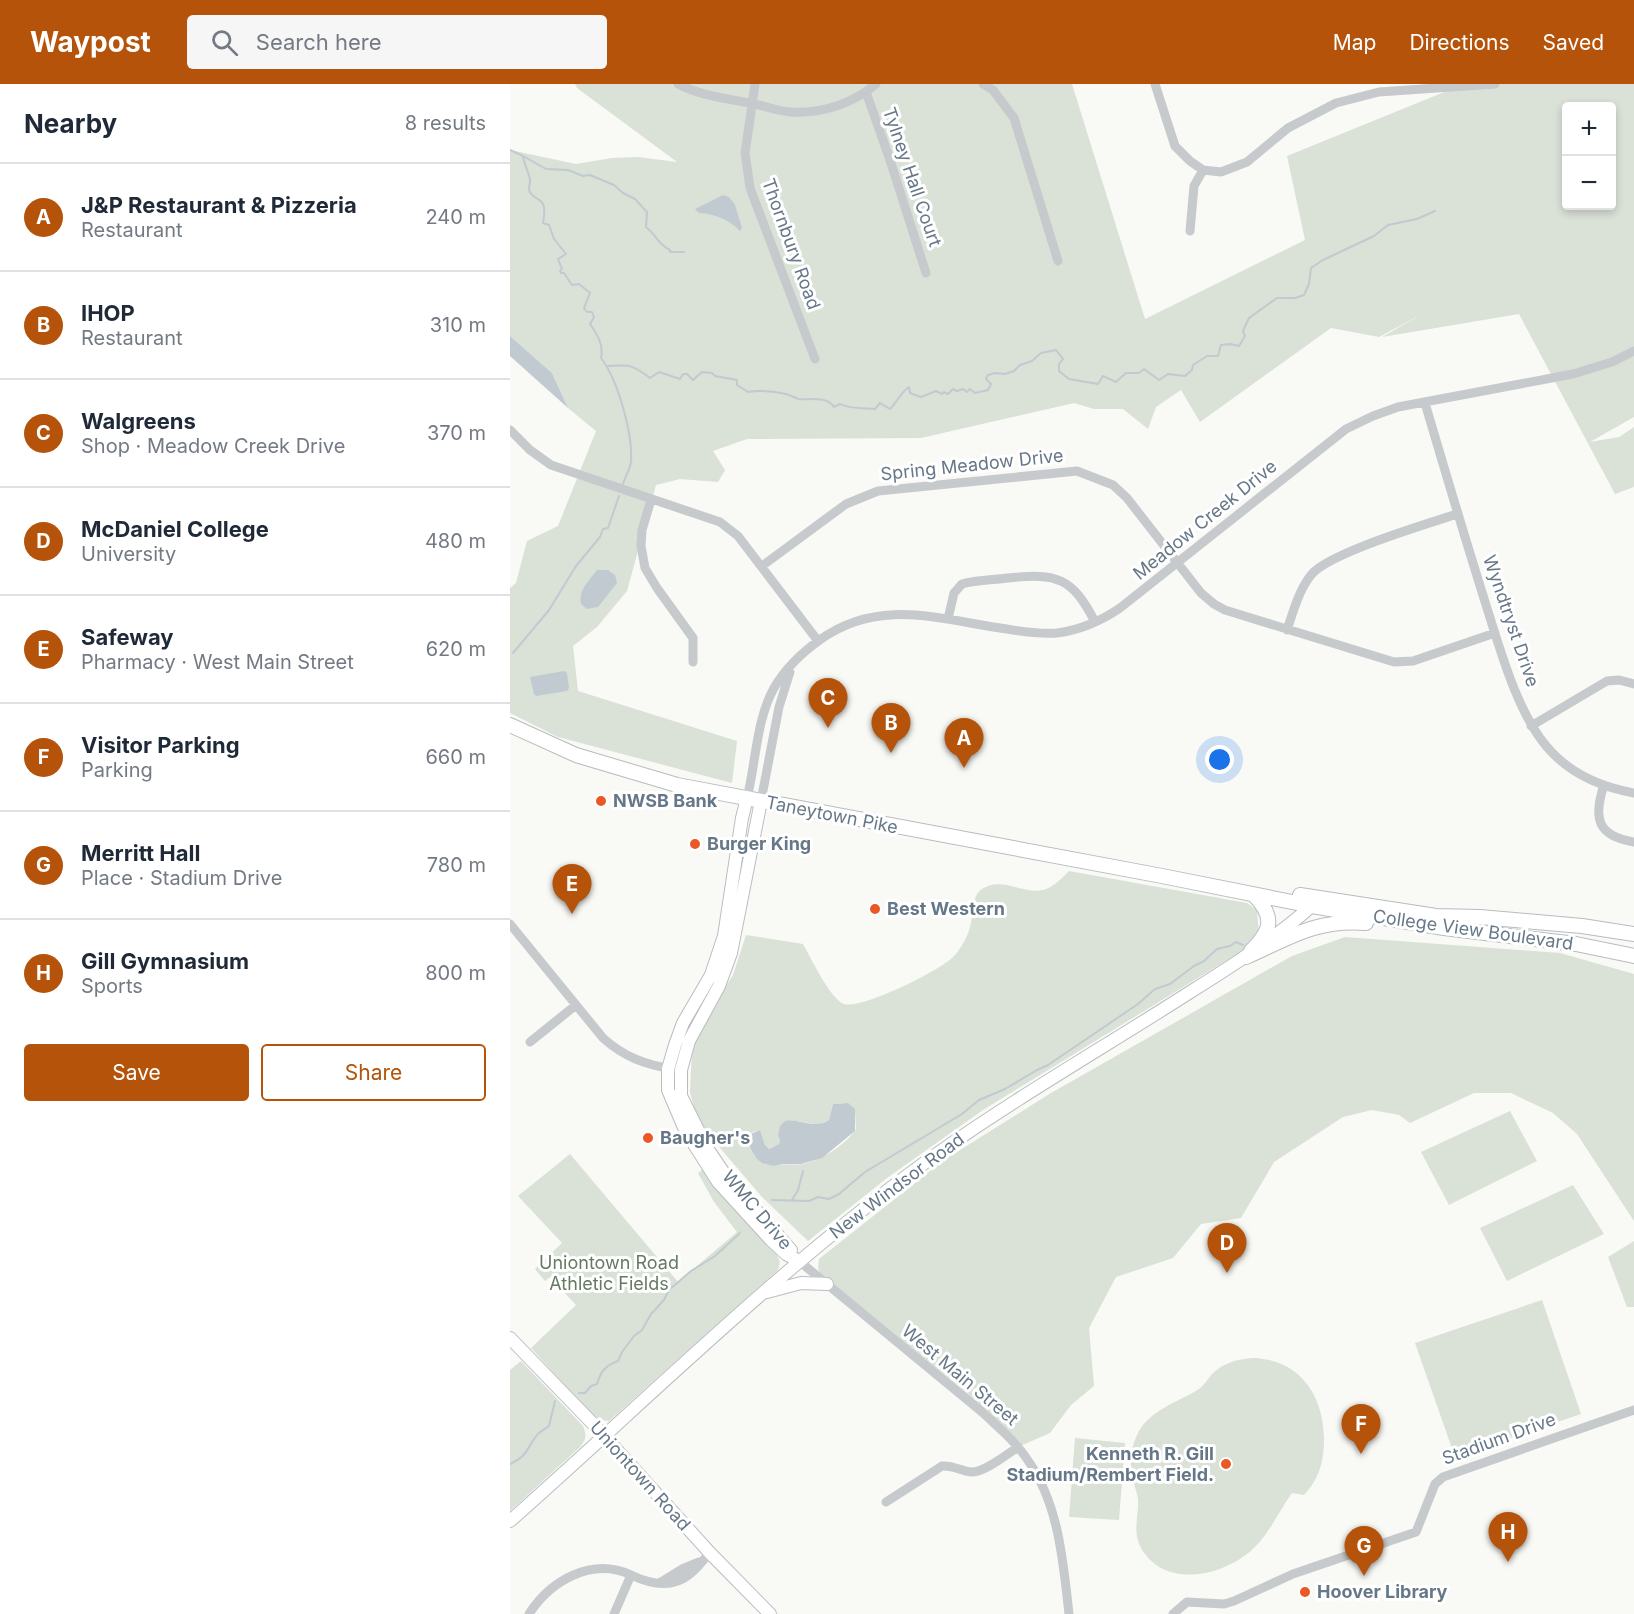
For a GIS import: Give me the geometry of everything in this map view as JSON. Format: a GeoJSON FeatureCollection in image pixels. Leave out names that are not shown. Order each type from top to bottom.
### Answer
{"type":"FeatureCollection","features":[{"type":"Feature","properties":{"kind":"highway","name":"Taneytown Pike"},"geometry":{"type":"LineString","coordinates":[[510,725],[548,743],[609,766],[677,785],[1254,895],[1316,902]]}},
{"type":"Feature","properties":{"kind":"highway","name":"Taneytown Pike"},"geometry":{"type":"LineString","coordinates":[[1161,876],[1316,902]]}},
{"type":"Feature","properties":{"kind":"highway"},"geometry":{"type":"LineString","coordinates":[[1246,957],[1262,940],[1269,922],[1266,910],[1254,895]]}},
{"type":"Feature","properties":{"kind":"highway","name":"College View Boulevard"},"geometry":{"type":"LineString","coordinates":[[1316,902],[1444,928],[1576,944],[1634,956]]}},
{"type":"Feature","properties":{"kind":"highway","name":"College View Boulevard"},"geometry":{"type":"LineString","coordinates":[[1316,902],[1436,915],[1582,926],[1634,934]]}},
{"type":"Feature","properties":{"kind":"highway"},"geometry":{"type":"LineString","coordinates":[[1246,957],[1306,930],[1335,922],[1444,928]]}},
{"type":"Feature","properties":{"kind":"highway"},"geometry":{"type":"LineString","coordinates":[[1467,930],[1634,965]]}},
{"type":"Feature","properties":{"kind":"main road","name":"WMC Drive"},"geometry":{"type":"LineString","coordinates":[[754,800],[731,953],[719,986],[675,1070],[681,1096],[707,1148],[726,1176],[775,1230],[799,1261]]}},
{"type":"Feature","properties":{"kind":"main road","name":"New Windsor Road"},"geometry":{"type":"LineString","coordinates":[[510,1521],[799,1261],[944,1150],[1246,957],[1293,923],[1316,902]]}},
{"type":"Feature","properties":{"kind":"main road"},"geometry":{"type":"LineString","coordinates":[[763,1293],[801,1283],[827,1284]]}},
{"type":"Feature","properties":{"kind":"main road","name":"Uniontown Road"},"geometry":{"type":"LineString","coordinates":[[510,1338],[605,1437],[706,1557],[770,1614]]}},
{"type":"Feature","properties":{"kind":"street"},"geometry":{"type":"LineString","coordinates":[[678,84],[713,97],[788,112],[814,112],[832,108],[866,93],[876,84]]}},
{"type":"Feature","properties":{"kind":"street","name":"Thornbury Road"},"geometry":{"type":"LineString","coordinates":[[755,84],[745,153],[750,188],[815,359]]}},
{"type":"Feature","properties":{"kind":"street"},"geometry":{"type":"LineString","coordinates":[[983,84],[993,90],[1014,118],[1058,261]]}},
{"type":"Feature","properties":{"kind":"street"},"geometry":{"type":"LineString","coordinates":[[1155,84],[1175,146],[1190,162],[1203,170],[1221,172],[1247,162],[1288,128],[1336,103],[1378,92],[1495,84]]}},
{"type":"Feature","properties":{"kind":"street","name":"Tylney Hall Court"},"geometry":{"type":"LineString","coordinates":[[866,93],[926,273]]}},
{"type":"Feature","properties":{"kind":"street"},"geometry":{"type":"LineString","coordinates":[[1190,231],[1194,186],[1203,170]]}},
{"type":"Feature","properties":{"kind":"street","name":"Meadow Creek Drive"},"geometry":{"type":"LineString","coordinates":[[754,800],[765,708],[774,687],[795,662],[818,641],[846,625],[877,616],[901,613],[1042,633],[1072,630],[1095,622],[1120,608],[1346,429],[1398,407],[1572,374],[1612,362],[1634,351]]}},
{"type":"Feature","properties":{"kind":"street","name":"Wyndtryst Drive"},"geometry":{"type":"LineString","coordinates":[[1425,403],[1511,679],[1532,726],[1548,748],[1569,768],[1604,785],[1634,793]]}},
{"type":"Feature","properties":{"kind":"street"},"geometry":{"type":"LineString","coordinates":[[510,430],[530,450],[551,465],[720,522],[738,536],[818,641]]}},
{"type":"Feature","properties":{"kind":"street","name":"Spring Meadow Drive"},"geometry":{"type":"LineString","coordinates":[[762,566],[846,504],[878,491],[1077,471],[1113,485],[1127,498],[1201,593],[1225,610],[1394,662],[1413,661],[1496,633]]}},
{"type":"Feature","properties":{"kind":"street"},"geometry":{"type":"LineString","coordinates":[[651,500],[642,530],[641,546],[645,568],[693,638],[693,662]]}},
{"type":"Feature","properties":{"kind":"street"},"geometry":{"type":"LineString","coordinates":[[1287,630],[1297,601],[1312,574],[1327,563],[1347,553],[1458,514]]}},
{"type":"Feature","properties":{"kind":"street"},"geometry":{"type":"LineString","coordinates":[[948,620],[954,593],[962,584],[1042,576],[1058,579],[1074,590],[1084,601],[1095,622]]}},
{"type":"Feature","properties":{"kind":"street","name":"Meadow Creek Drive"},"geometry":{"type":"LineString","coordinates":[[754,800],[788,675],[795,662]]}},
{"type":"Feature","properties":{"kind":"street"},"geometry":{"type":"LineString","coordinates":[[1532,726],[1607,681],[1619,680],[1634,684]]}},
{"type":"Feature","properties":{"kind":"street"},"geometry":{"type":"LineString","coordinates":[[1604,785],[1598,805],[1598,816],[1603,828],[1612,836],[1634,842]]}},
{"type":"Feature","properties":{"kind":"street"},"geometry":{"type":"LineString","coordinates":[[510,924],[612,1046],[650,1066],[675,1070]]}},
{"type":"Feature","properties":{"kind":"street"},"geometry":{"type":"LineString","coordinates":[[530,1042],[576,1005]]}},
{"type":"Feature","properties":{"kind":"street","name":"West Main Street"},"geometry":{"type":"LineString","coordinates":[[799,1261],[982,1412],[1018,1447],[1035,1470],[1054,1516],[1062,1553],[1069,1614]]}},
{"type":"Feature","properties":{"kind":"street","name":"Stadium Drive"},"geometry":{"type":"LineString","coordinates":[[1173,1614],[1187,1602],[1224,1604],[1234,1601],[1293,1574],[1416,1532],[1435,1484],[1443,1477],[1634,1410]]}},
{"type":"Feature","properties":{"kind":"street"},"geometry":{"type":"LineString","coordinates":[[886,1502],[942,1466],[953,1466],[968,1472],[978,1472],[1018,1447]]}},
{"type":"Feature","properties":{"kind":"street"},"geometry":{"type":"LineString","coordinates":[[529,1614],[549,1590],[563,1579],[581,1572],[601,1568],[613,1569],[647,1583],[667,1583],[684,1578],[706,1557]]}},
{"type":"Feature","properties":{"kind":"street"},"geometry":{"type":"LineString","coordinates":[[614,1614],[631,1575]]}},
{"type":"Feature","properties":{"kind":"green space"},"geometry":{"type":"Polygon","coordinates":[[[575,84],[1072,84],[1145,319],[1305,240],[1287,156],[1464,84],[1634,84],[1634,417],[1590,442],[1619,437],[1634,427],[1634,487],[1615,494],[1519,314],[1382,337],[1422,314],[1379,337],[1331,328],[1200,422],[1181,390],[1156,407],[1148,429],[1123,409],[1094,409],[1074,403],[921,438],[747,439],[713,451],[725,470],[718,482],[680,479],[656,485],[627,591],[597,627],[573,646],[578,691],[737,741],[732,783],[558,737],[510,713],[510,588],[516,583],[527,541],[558,526],[596,431],[568,408],[552,373],[510,336],[510,150],[576,164],[612,158],[638,157],[677,162],[577,88],[575,84]]]}},
{"type":"Feature","properties":{"kind":"green space"},"geometry":{"type":"Polygon","coordinates":[[[1069,871],[1247,903],[1257,910],[1259,936],[1250,946],[983,1110],[887,1178],[808,1241],[762,1197],[709,1135],[695,1112],[690,1092],[692,1049],[733,975],[746,935],[803,944],[833,994],[844,1004],[853,1004],[902,987],[955,955],[968,934],[974,901],[982,889],[999,884],[1026,890],[1043,890],[1069,871]],[[845,1103],[833,1104],[829,1120],[819,1125],[797,1121],[784,1124],[778,1136],[779,1144],[768,1149],[760,1130],[748,1134],[748,1145],[754,1154],[774,1166],[817,1160],[852,1135],[856,1129],[855,1111],[845,1103]]]}},
{"type":"Feature","properties":{"kind":"green space"},"geometry":{"type":"Polygon","coordinates":[[[1345,937],[1560,953],[1634,974],[1634,1221],[1577,1134],[1553,1113],[1511,1093],[1474,1093],[1410,1123],[1399,1115],[1372,1110],[1343,1117],[1274,1162],[1241,1218],[1201,1224],[1173,1258],[1116,1277],[1089,1328],[1094,1386],[1071,1405],[1050,1433],[1018,1447],[822,1277],[818,1269],[819,1259],[944,1160],[1051,1093],[1292,956],[1345,937]]]}},
{"type":"Feature","properties":{"kind":"green space"},"geometry":{"type":"Polygon","coordinates":[[[1510,1111],[1537,1161],[1449,1205],[1421,1152],[1510,1111]]]}},
{"type":"Feature","properties":{"kind":"green space","name":"Uniontown Road Athletic Fields"},"geometry":{"type":"Polygon","coordinates":[[[570,1154],[678,1282],[737,1232],[714,1202],[698,1173],[703,1169],[776,1253],[780,1262],[778,1270],[609,1421],[600,1420],[587,1410],[531,1348],[576,1305],[550,1277],[545,1281],[535,1269],[562,1243],[518,1196],[570,1154]]]}},
{"type":"Feature","properties":{"kind":"green space"},"geometry":{"type":"Polygon","coordinates":[[[1573,1185],[1604,1234],[1507,1281],[1480,1228],[1573,1185]]]}},
{"type":"Feature","properties":{"kind":"green space"},"geometry":{"type":"Polygon","coordinates":[[[1634,1241],[1634,1307],[1627,1307],[1608,1257],[1634,1241]]]}},
{"type":"Feature","properties":{"kind":"green space"},"geometry":{"type":"Polygon","coordinates":[[[1542,1300],[1581,1414],[1455,1457],[1415,1343],[1542,1300]]]}},
{"type":"Feature","properties":{"kind":"green space","name":"Kenneth R. Gill Stadium/Rembert Field."},"geometry":{"type":"Polygon","coordinates":[[[1253,1358],[1270,1360],[1285,1366],[1298,1374],[1308,1385],[1320,1412],[1323,1427],[1324,1444],[1319,1472],[1304,1495],[1292,1493],[1264,1536],[1241,1558],[1211,1572],[1179,1574],[1165,1570],[1152,1561],[1138,1542],[1136,1524],[1138,1499],[1131,1463],[1135,1439],[1143,1425],[1156,1413],[1198,1389],[1221,1367],[1253,1358]]]}},
{"type":"Feature","properties":{"kind":"green space"},"geometry":{"type":"Polygon","coordinates":[[[521,1361],[583,1426],[585,1437],[580,1447],[510,1511],[510,1370],[521,1361]]]}},
{"type":"Feature","properties":{"kind":"green space"},"geometry":{"type":"Polygon","coordinates":[[[1075,1438],[1125,1443],[1119,1520],[1069,1517],[1075,1438]]]}},
{"type":"Feature","properties":{"kind":"shaded area"},"geometry":{"type":"Polygon","coordinates":[[[723,195],[729,197],[735,205],[742,228],[740,231],[726,220],[699,213],[695,209],[723,195]]]}},
{"type":"Feature","properties":{"kind":"shaded area"},"geometry":{"type":"Polygon","coordinates":[[[510,336],[552,373],[568,408],[510,356],[510,336]]]}},
{"type":"Feature","properties":{"kind":"shaded area"},"geometry":{"type":"Polygon","coordinates":[[[597,570],[608,570],[615,575],[617,583],[598,607],[587,609],[581,604],[581,594],[597,570]]]}},
{"type":"Feature","properties":{"kind":"shaded area"},"geometry":{"type":"Polygon","coordinates":[[[564,671],[567,673],[569,688],[567,691],[536,696],[534,694],[530,677],[564,671]]]}},
{"type":"Feature","properties":{"kind":"shaded area"},"geometry":{"type":"Polygon","coordinates":[[[848,1103],[855,1109],[855,1131],[822,1158],[801,1164],[774,1166],[762,1163],[750,1148],[746,1136],[760,1130],[765,1145],[769,1149],[779,1144],[780,1126],[785,1121],[823,1123],[829,1120],[833,1104],[848,1103]]]}},
{"type":"Feature","properties":{"kind":"waterway"},"geometry":{"type":"LineString","coordinates":[[510,150],[523,156],[529,174],[529,190],[544,207],[543,223],[549,225],[554,239],[566,254],[558,259],[562,269],[561,273],[564,273],[572,285],[579,284],[590,293],[584,308],[587,312],[592,312],[594,317],[590,324],[601,344],[601,358],[618,393],[630,437],[631,462],[623,484]]}},
{"type":"Feature","properties":{"kind":"waterway"},"geometry":{"type":"LineString","coordinates":[[523,156],[546,169],[568,170],[583,176],[590,175],[614,185],[635,199],[647,212],[646,227],[670,252],[684,252]]}},
{"type":"Feature","properties":{"kind":"waterway"},"geometry":{"type":"LineString","coordinates":[[608,366],[630,366],[650,378],[659,372],[680,379],[683,374],[687,374],[693,380],[702,372],[712,373],[715,376],[737,380],[737,385],[748,392],[777,392],[799,399],[827,401],[834,407],[840,404],[852,408],[875,409],[880,403],[890,409],[909,387],[910,393],[921,397],[936,391],[948,394],[953,389],[957,391],[963,389],[967,392],[970,389],[975,393],[988,390],[991,384],[986,379],[988,375],[1014,371],[1041,353],[1056,350],[1063,359],[1059,364],[1059,371],[1069,379],[1098,384],[1103,376],[1116,382],[1126,373],[1139,373],[1144,369],[1159,380],[1168,374],[1185,376],[1192,370],[1193,365],[1207,356],[1218,356],[1221,345],[1239,346],[1245,336],[1243,331],[1249,318],[1277,298],[1295,298],[1304,295],[1309,284],[1311,268],[1323,260],[1374,236],[1388,225],[1417,219],[1435,211]]}},
{"type":"Feature","properties":{"kind":"waterway"},"geometry":{"type":"LineString","coordinates":[[513,653],[549,610],[576,566],[600,537],[603,529],[608,528],[619,496]]}},
{"type":"Feature","properties":{"kind":"waterway"},"geometry":{"type":"LineString","coordinates":[[772,1200],[809,1201],[818,1197],[829,1199],[839,1194],[865,1172],[962,1114],[979,1100],[1005,1089],[1048,1065],[1138,1004],[1155,989],[1170,984],[1204,961],[1217,949],[1236,942],[1243,945]]}},
{"type":"Feature","properties":{"kind":"waterway"},"geometry":{"type":"LineString","coordinates":[[792,1200],[798,1190],[803,1171]]}},
{"type":"Feature","properties":{"kind":"waterway"},"geometry":{"type":"LineString","coordinates":[[579,1393],[585,1393],[591,1386],[597,1384],[604,1369],[618,1361],[622,1352],[634,1336],[642,1330],[669,1290],[691,1271],[715,1256],[740,1233]]}},
{"type":"Feature","properties":{"kind":"waterway"},"geometry":{"type":"LineString","coordinates":[[510,1464],[524,1455],[538,1434],[549,1426],[555,1401]]}},
{"type":"Feature","properties":{"kind":"place","name":"Walgreens"},"geometry":{"type":"Point","coordinates":[828,728]}},
{"type":"Feature","properties":{"kind":"place","name":"IHOP"},"geometry":{"type":"Point","coordinates":[891,753]}},
{"type":"Feature","properties":{"kind":"place","name":"J&P Restaurant & Pizzeria"},"geometry":{"type":"Point","coordinates":[964,768]}},
{"type":"Feature","properties":{"kind":"place","name":"NWSB Bank"},"geometry":{"type":"Point","coordinates":[601,801]}},
{"type":"Feature","properties":{"kind":"place","name":"Burger King"},"geometry":{"type":"Point","coordinates":[695,844]}},
{"type":"Feature","properties":{"kind":"place","name":"Best Western"},"geometry":{"type":"Point","coordinates":[875,909]}},
{"type":"Feature","properties":{"kind":"place","name":"Safeway"},"geometry":{"type":"Point","coordinates":[572,914]}},
{"type":"Feature","properties":{"kind":"place","name":"Baugher's"},"geometry":{"type":"Point","coordinates":[648,1138]}},
{"type":"Feature","properties":{"kind":"place","name":"McDaniel College"},"geometry":{"type":"Point","coordinates":[1227,1273]}},
{"type":"Feature","properties":{"kind":"place","name":"Visitor Parking"},"geometry":{"type":"Point","coordinates":[1361,1454]}},
{"type":"Feature","properties":{"kind":"place","name":"Kenneth R. Gill Stadium/Rembert Field."},"geometry":{"type":"Point","coordinates":[1226,1464]}},
{"type":"Feature","properties":{"kind":"place","name":"Gill Gymnasium"},"geometry":{"type":"Point","coordinates":[1508,1562]}},
{"type":"Feature","properties":{"kind":"place","name":"Merritt Hall"},"geometry":{"type":"Point","coordinates":[1364,1576]}},
{"type":"Feature","properties":{"kind":"place","name":"Hoover Library"},"geometry":{"type":"Point","coordinates":[1305,1592]}}]}
